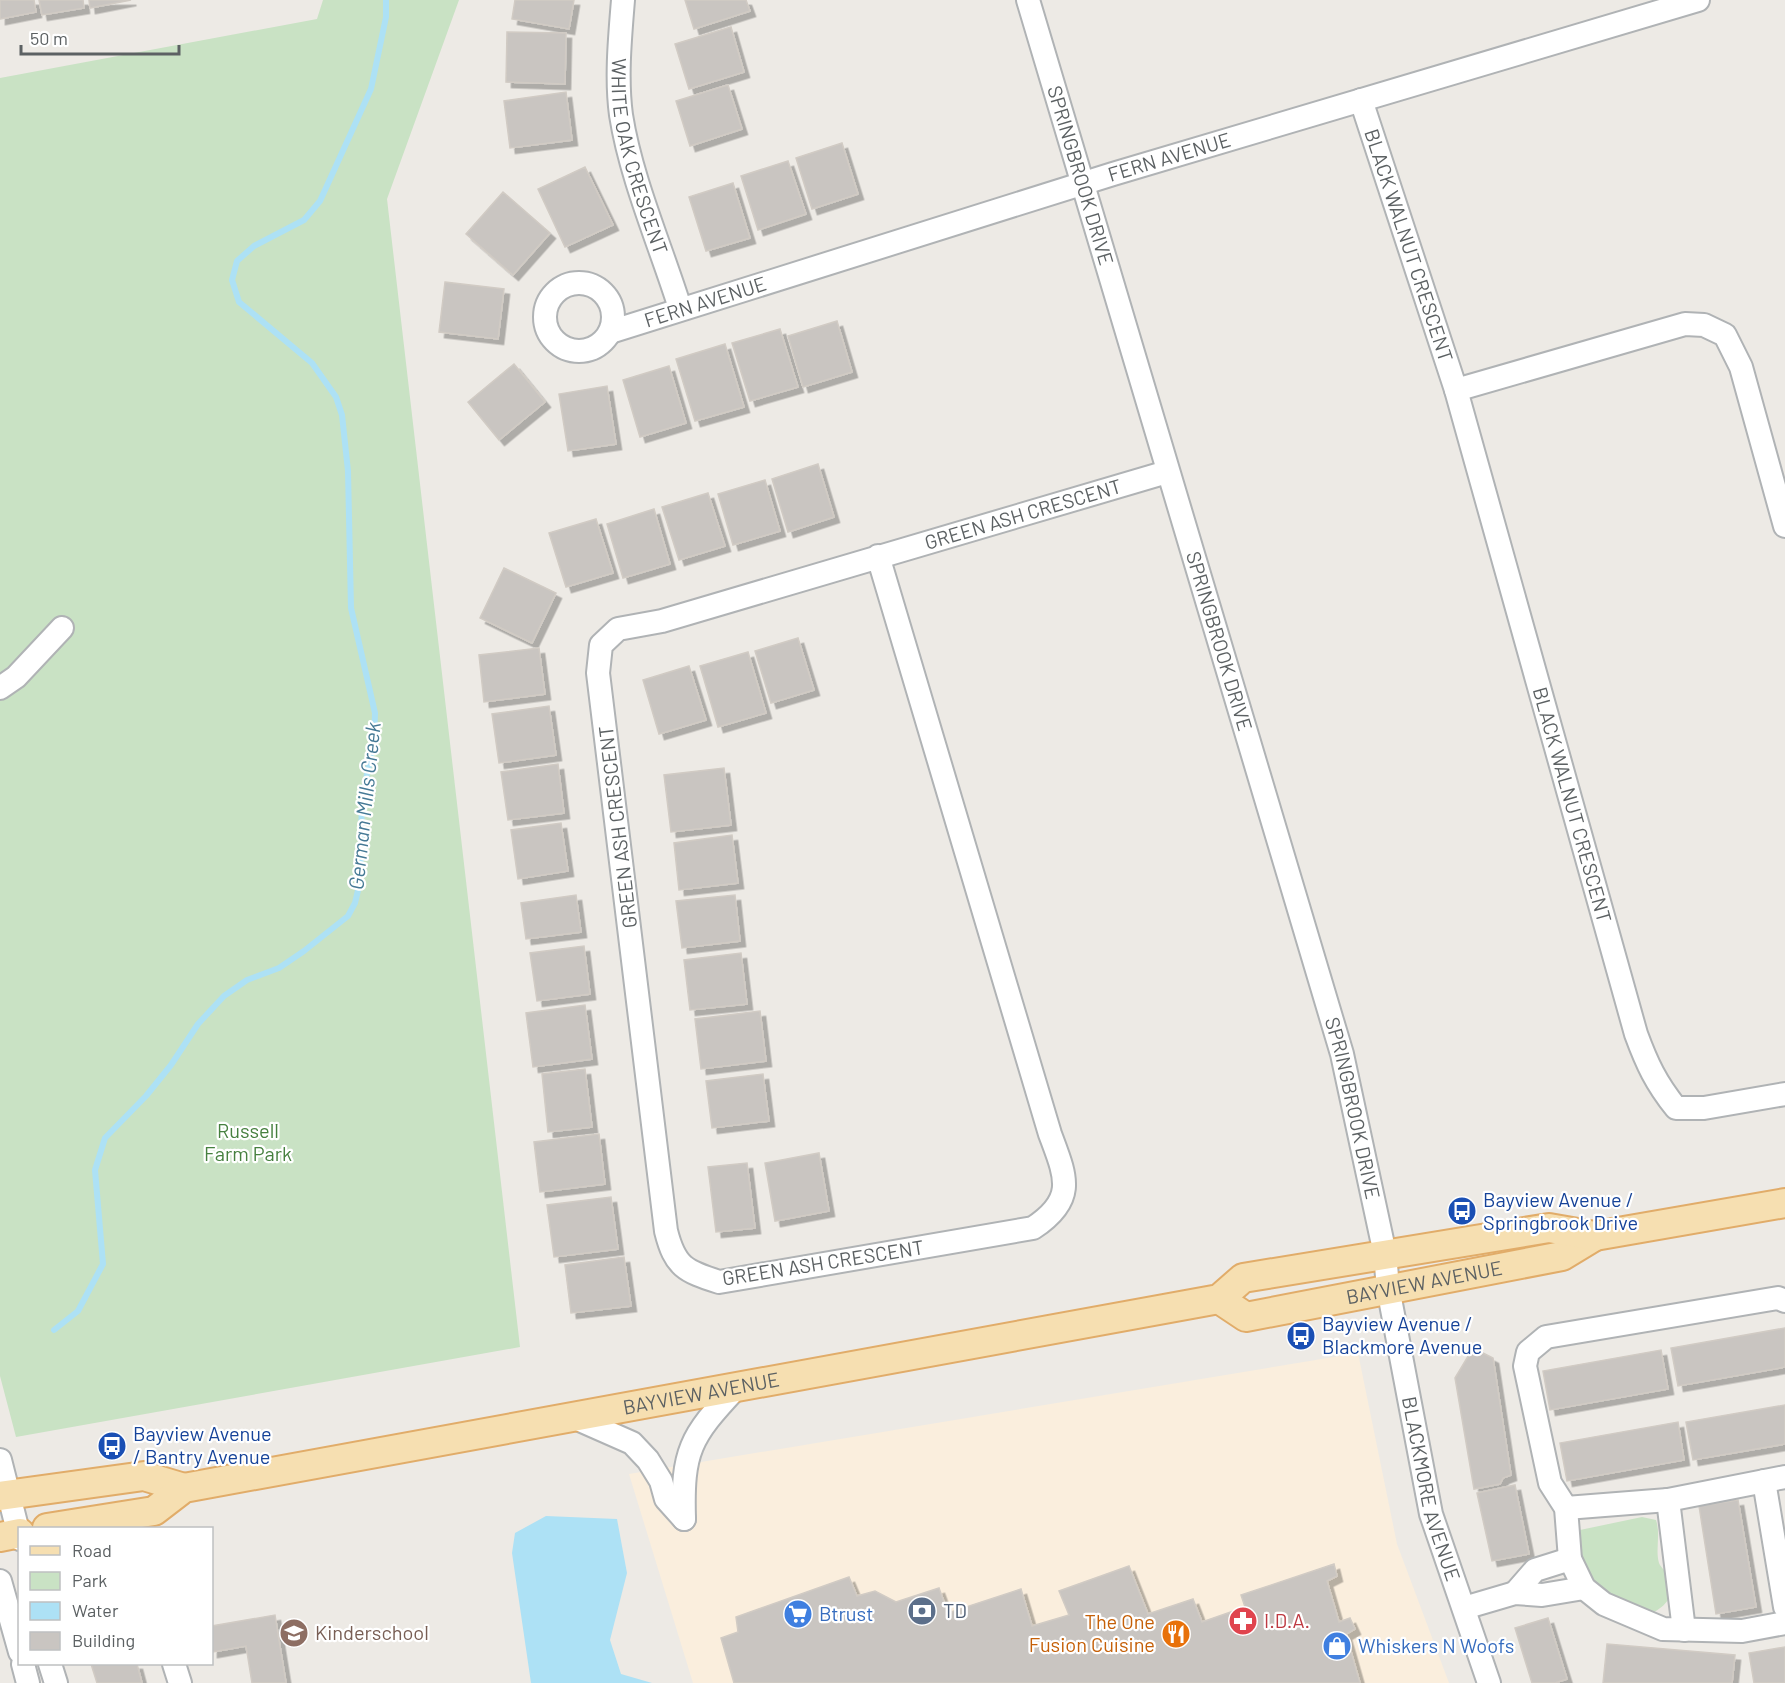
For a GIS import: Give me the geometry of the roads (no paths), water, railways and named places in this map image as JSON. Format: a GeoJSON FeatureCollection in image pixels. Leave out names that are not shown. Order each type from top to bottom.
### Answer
{"type":"FeatureCollection","features":[{"type":"Feature","properties":{"kind":"main road","name":"BAYVIEW AVENUE"},"geometry":{"type":"LineString","coordinates":[[4,1495],[144,1476],[184,1488],[1219,1299],[1243,1278],[1549,1228],[1595,1236],[1785,1203]]}},
{"type":"Feature","properties":{"kind":"main road","name":"BAYVIEW AVENUE"},"geometry":{"type":"LineString","coordinates":[[1219,1299],[1246,1317],[1562,1256],[1595,1236]]}},
{"type":"Feature","properties":{"kind":"main road","name":"BAYVIEW AVENUE"},"geometry":{"type":"LineString","coordinates":[[53,1527],[154,1511],[184,1488]]}},
{"type":"Feature","properties":{"kind":"street","name":"WHITE OAK CRESCENT"},"geometry":{"type":"LineString","coordinates":[[623,0],[619,51],[621,114],[636,172],[680,308]]}},
{"type":"Feature","properties":{"kind":"street","name":"SPRINGBROOK DRIVE"},"geometry":{"type":"LineString","coordinates":[[1028,0],[1342,1054],[1385,1254],[1388,1288]]}},
{"type":"Feature","properties":{"kind":"street","name":"FERN AVENUE"},"geometry":{"type":"LineString","coordinates":[[610,332],[680,308],[1081,184],[1698,0]]}},
{"type":"Feature","properties":{"kind":"street","name":"BLACK WALNUT CRESCENT"},"geometry":{"type":"LineString","coordinates":[[1361,100],[1456,390],[1636,1034],[1653,1076],[1676,1108],[1704,1108],[1785,1094]]}},
{"type":"Feature","properties":{"kind":"street"},"geometry":{"type":"LineString","coordinates":[[1456,390],[1685,324],[1704,325],[1725,335],[1741,367],[1785,526]]}},
{"type":"Feature","properties":{"kind":"street","name":"GREEN ASH CRESCENT"},"geometry":{"type":"LineString","coordinates":[[878,555],[1047,1122],[1062,1165],[1065,1194],[1052,1216],[1033,1228],[719,1282],[687,1272],[672,1254],[666,1231],[598,673],[601,645],[618,629],[662,621],[878,555],[1167,472]]}},
{"type":"Feature","properties":{"kind":"street"},"geometry":{"type":"LineString","coordinates":[[0,688],[31,662],[62,628]]}},
{"type":"Feature","properties":{"kind":"street","name":"BLACKMORE AVENUE"},"geometry":{"type":"LineString","coordinates":[[1388,1288],[1431,1514],[1489,1683]]}},
{"type":"Feature","properties":{"kind":"street"},"geometry":{"type":"LineString","coordinates":[[1785,1301],[1778,1298],[1545,1337],[1528,1352],[1525,1366],[1550,1483],[1566,1508],[1570,1559],[1584,1588],[1604,1604],[1663,1629],[1742,1631],[1785,1623]]}},
{"type":"Feature","properties":{"kind":"street"},"geometry":{"type":"LineString","coordinates":[[573,1417],[632,1443],[648,1460],[661,1481],[666,1499],[684,1519],[682,1477],[687,1454],[707,1419],[736,1388]]}},
{"type":"Feature","properties":{"kind":"street"},"geometry":{"type":"LineString","coordinates":[[0,1460],[4,1495],[14,1536]]}},
{"type":"Feature","properties":{"kind":"street"},"geometry":{"type":"LineString","coordinates":[[1566,1508],[1668,1500],[1775,1479],[1785,1607]]}},
{"type":"Feature","properties":{"kind":"street"},"geometry":{"type":"LineString","coordinates":[[1668,1500],[1684,1630]]}},
{"type":"Feature","properties":{"kind":"street"},"geometry":{"type":"LineString","coordinates":[[1515,1593],[1535,1570],[1570,1559]]}},
{"type":"Feature","properties":{"kind":"street"},"geometry":{"type":"LineString","coordinates":[[0,1581],[18,1645]]}},
{"type":"Feature","properties":{"kind":"street"},"geometry":{"type":"LineString","coordinates":[[1464,1608],[1515,1593],[1542,1595],[1584,1588]]}},
{"type":"Feature","properties":{"kind":"street"},"geometry":{"type":"LineString","coordinates":[[22,1665],[28,1683]]}},
{"type":"Feature","properties":{"kind":"street"},"geometry":{"type":"LineString","coordinates":[[51,1665],[56,1683]]}},
{"type":"Feature","properties":{"kind":"street"},"geometry":{"type":"LineString","coordinates":[[174,1665],[180,1683]]}},
{"type":"Feature","properties":{"kind":"water"},"geometry":{"type":"Polygon","coordinates":[[[546,1516],[617,1519],[627,1573],[610,1640],[621,1674],[652,1683],[531,1683],[512,1553],[515,1533],[546,1516]]]}},
{"type":"Feature","properties":{"kind":"waterway","name":"German Mills Creek"},"geometry":{"type":"LineString","coordinates":[[54,1330],[78,1311],[103,1264],[95,1170],[105,1138],[146,1096],[171,1065],[198,1024],[224,996],[247,980],[279,968],[304,951],[348,916],[355,903],[360,882],[362,799],[374,740],[375,713],[351,608],[348,471],[342,415],[336,397],[312,363],[239,302],[232,280],[237,261],[254,246],[304,220],[320,201],[371,89],[386,17],[386,0]]}},
{"type":"Feature","properties":{"kind":"place","name":"Bayview Avenue / Springbrook Drive"},"geometry":{"type":"Point","coordinates":[1462,1211]}},
{"type":"Feature","properties":{"kind":"place","name":"Bayview Avenue / Blackmore Avenue"},"geometry":{"type":"Point","coordinates":[1301,1336]}},
{"type":"Feature","properties":{"kind":"place","name":"Bayview Avenue / Bantry Avenue"},"geometry":{"type":"Point","coordinates":[112,1446]}},
{"type":"Feature","properties":{"kind":"place","name":"TD"},"geometry":{"type":"Point","coordinates":[922,1611]}},
{"type":"Feature","properties":{"kind":"place","name":"Btrust"},"geometry":{"type":"Point","coordinates":[798,1614]}},
{"type":"Feature","properties":{"kind":"place","name":"I.D.A."},"geometry":{"type":"Point","coordinates":[1243,1621]}},
{"type":"Feature","properties":{"kind":"place","name":"Kinderschool"},"geometry":{"type":"Point","coordinates":[294,1633]}},
{"type":"Feature","properties":{"kind":"place","name":"The One Fusion Cuisine"},"geometry":{"type":"Point","coordinates":[1176,1634]}},
{"type":"Feature","properties":{"kind":"place","name":"Whiskers N Woofs"},"geometry":{"type":"Point","coordinates":[1337,1646]}},
{"type":"Feature","properties":{"kind":"park label","name":"Russell Farm Park"},"geometry":{"type":"Point","coordinates":[248,1142]}}]}
